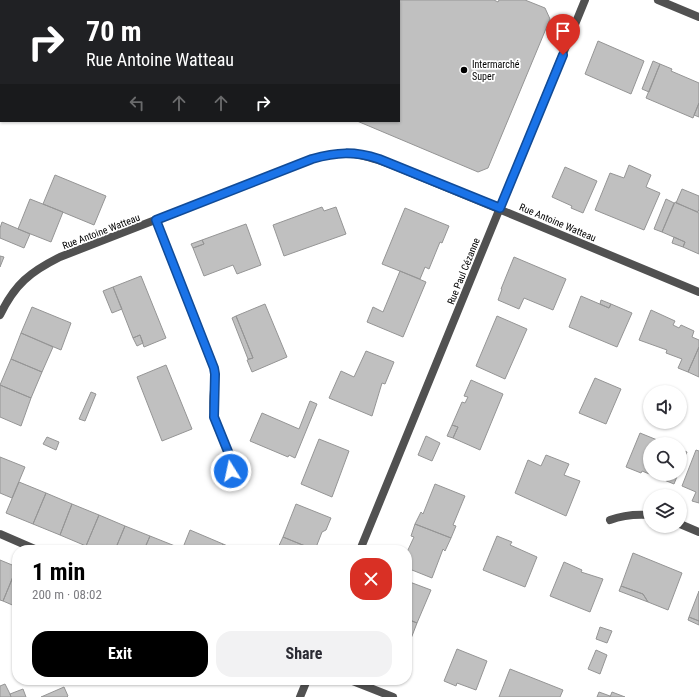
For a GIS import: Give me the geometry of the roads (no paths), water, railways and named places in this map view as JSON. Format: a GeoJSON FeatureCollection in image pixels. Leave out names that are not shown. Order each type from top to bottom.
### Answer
{"type":"FeatureCollection","features":[{"type":"Feature","properties":{"kind":"street","name":"Rue Paul Cézanne"},"geometry":{"type":"LineString","coordinates":[[362,545],[585,0]]}},
{"type":"Feature","properties":{"kind":"street"},"geometry":{"type":"LineString","coordinates":[[658,0],[699,17]]}},
{"type":"Feature","properties":{"kind":"street","name":"Rue Antoine Watteau"},"geometry":{"type":"LineString","coordinates":[[0,315],[12,294],[29,276],[38,268],[60,257],[312,159],[330,154],[345,153],[379,159],[699,292]]}},
{"type":"Feature","properties":{"kind":"street"},"geometry":{"type":"LineString","coordinates":[[156,220],[214,368],[214,417],[231,459],[232,468],[229,479]]}},
{"type":"Feature","properties":{"kind":"street"},"geometry":{"type":"LineString","coordinates":[[610,520],[620,516],[632,514],[643,515]]}},
{"type":"Feature","properties":{"kind":"street"},"geometry":{"type":"LineString","coordinates":[[687,527],[699,532]]}},
{"type":"Feature","properties":{"kind":"street"},"geometry":{"type":"LineString","coordinates":[[0,534],[25,545]]}},
{"type":"Feature","properties":{"kind":"street"},"geometry":{"type":"LineString","coordinates":[[300,697],[305,685]]}},
{"type":"Feature","properties":{"kind":"street"},"geometry":{"type":"LineString","coordinates":[[363,685],[393,697]]}},
{"type":"Feature","properties":{"kind":"place","name":"Intermarché Super"},"geometry":{"type":"Point","coordinates":[464,70]}}]}
